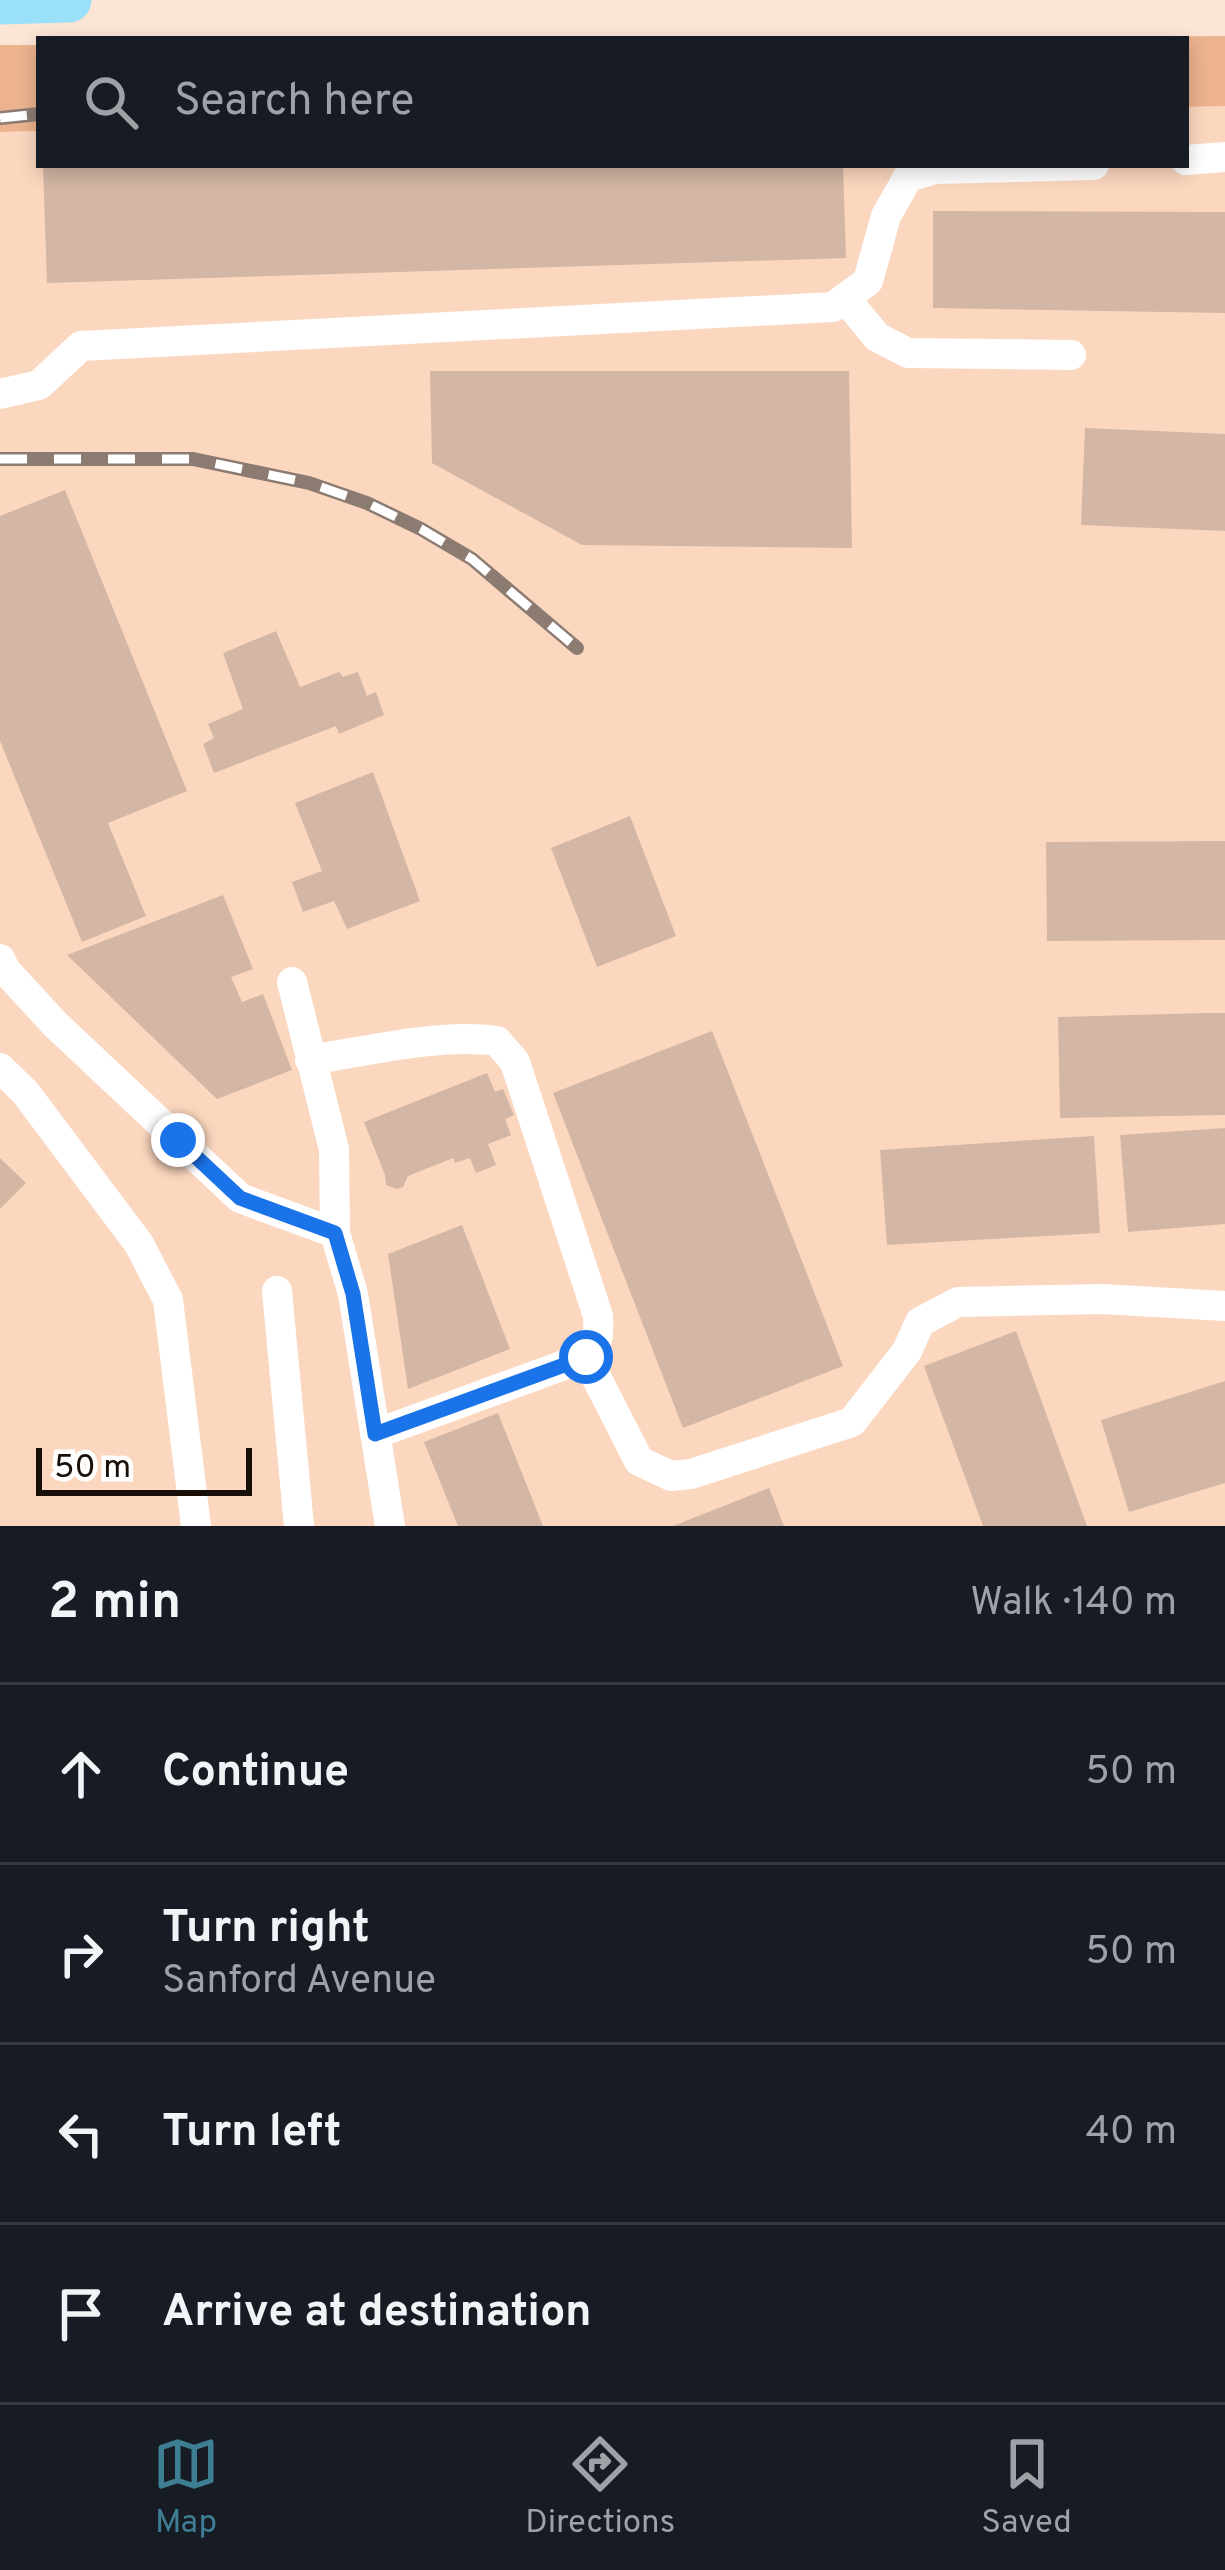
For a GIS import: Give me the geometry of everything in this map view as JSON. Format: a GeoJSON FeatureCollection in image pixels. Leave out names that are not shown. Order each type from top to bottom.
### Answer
{"type":"FeatureCollection","features":[{"type":"Feature","properties":{"kind":"highway"},"geometry":{"type":"LineString","coordinates":[[0,2],[69,0]]}},
{"type":"Feature","properties":{"kind":"street"},"geometry":{"type":"LineString","coordinates":[[1189,160],[1225,157]]}},
{"type":"Feature","properties":{"kind":"street"},"geometry":{"type":"LineString","coordinates":[[0,394],[39,385],[81,346],[833,307],[868,280],[886,216],[908,177],[934,169],[974,168]]}},
{"type":"Feature","properties":{"kind":"street"},"geometry":{"type":"LineString","coordinates":[[845,298],[877,338],[908,353],[1071,355]]}},
{"type":"Feature","properties":{"kind":"street"},"geometry":{"type":"LineString","coordinates":[[0,958],[6,971],[55,1024],[240,1198],[335,1233]]}},
{"type":"Feature","properties":{"kind":"street"},"geometry":{"type":"LineString","coordinates":[[292,982],[334,1149],[335,1233],[353,1294],[390,1526]]}},
{"type":"Feature","properties":{"kind":"street"},"geometry":{"type":"LineString","coordinates":[[310,1060],[477,1038],[497,1041],[515,1062],[598,1316],[596,1347],[586,1357],[375,1434]]}},
{"type":"Feature","properties":{"kind":"street"},"geometry":{"type":"LineString","coordinates":[[0,1068],[25,1092],[139,1244],[168,1300],[196,1526]]}},
{"type":"Feature","properties":{"kind":"street"},"geometry":{"type":"LineString","coordinates":[[277,1291],[299,1526]]}},
{"type":"Feature","properties":{"kind":"street"},"geometry":{"type":"LineString","coordinates":[[586,1357],[639,1461],[671,1476],[691,1474],[852,1422],[907,1352],[920,1322],[958,1302],[1102,1299],[1225,1306]]}},
{"type":"Feature","properties":{"kind":"shaded area"},"geometry":{"type":"Polygon","coordinates":[[[1189,36],[1225,36],[1225,106],[1189,107],[1189,36]]]}},
{"type":"Feature","properties":{"kind":"shaded area"},"geometry":{"type":"Polygon","coordinates":[[[0,45],[36,45],[36,131],[0,132],[0,45]]]}},
{"type":"Feature","properties":{"kind":"shaded area"},"geometry":{"type":"Polygon","coordinates":[[[1225,106],[1225,1526],[0,1526],[0,132],[36,131],[36,168],[1189,168],[1189,107],[1225,106]]]}},
{"type":"Feature","properties":{"kind":"building"},"geometry":{"type":"Polygon","coordinates":[[[43,168],[843,168],[846,258],[47,283],[43,168]]]}},
{"type":"Feature","properties":{"kind":"building"},"geometry":{"type":"Polygon","coordinates":[[[933,211],[1225,212],[1225,313],[933,308],[933,211]]]}},
{"type":"Feature","properties":{"kind":"building"},"geometry":{"type":"Polygon","coordinates":[[[430,371],[849,371],[852,548],[582,545],[432,463],[430,371]]]}},
{"type":"Feature","properties":{"kind":"building"},"geometry":{"type":"Polygon","coordinates":[[[1085,428],[1225,434],[1225,531],[1081,525],[1085,428]]]}},
{"type":"Feature","properties":{"kind":"building"},"geometry":{"type":"Polygon","coordinates":[[[65,490],[187,791],[108,823],[146,916],[82,942],[0,741],[0,516],[65,490]]]}},
{"type":"Feature","properties":{"kind":"building"},"geometry":{"type":"Polygon","coordinates":[[[276,631],[300,687],[339,672],[343,677],[358,672],[367,696],[376,692],[384,715],[339,734],[336,726],[214,773],[203,744],[214,738],[208,724],[243,709],[223,653],[276,631]]]}},
{"type":"Feature","properties":{"kind":"building"},"geometry":{"type":"Polygon","coordinates":[[[373,772],[420,901],[347,929],[334,901],[303,912],[292,882],[322,871],[295,803],[373,772]]]}},
{"type":"Feature","properties":{"kind":"building"},"geometry":{"type":"Polygon","coordinates":[[[630,816],[676,936],[597,967],[551,848],[630,816]]]}},
{"type":"Feature","properties":{"kind":"building"},"geometry":{"type":"Polygon","coordinates":[[[1225,841],[1225,940],[1047,941],[1046,842],[1225,841]]]}},
{"type":"Feature","properties":{"kind":"building"},"geometry":{"type":"Polygon","coordinates":[[[223,895],[253,969],[231,977],[242,1002],[263,994],[292,1070],[217,1099],[67,955],[223,895]]]}},
{"type":"Feature","properties":{"kind":"building"},"geometry":{"type":"Polygon","coordinates":[[[1225,1013],[1225,1115],[1060,1118],[1058,1017],[1225,1013]]]}},
{"type":"Feature","properties":{"kind":"building"},"geometry":{"type":"Polygon","coordinates":[[[712,1031],[843,1366],[683,1428],[553,1093],[712,1031]]]}},
{"type":"Feature","properties":{"kind":"building"},"geometry":{"type":"Polygon","coordinates":[[[487,1073],[495,1092],[503,1089],[514,1115],[505,1119],[511,1135],[488,1144],[496,1165],[476,1173],[470,1158],[455,1163],[453,1158],[408,1176],[403,1187],[386,1185],[364,1122],[487,1073]]]}},
{"type":"Feature","properties":{"kind":"building"},"geometry":{"type":"Polygon","coordinates":[[[1225,1128],[1225,1224],[1128,1232],[1120,1135],[1225,1128]]]}},
{"type":"Feature","properties":{"kind":"building"},"geometry":{"type":"Polygon","coordinates":[[[1094,1136],[1100,1233],[887,1245],[880,1150],[1094,1136]]]}},
{"type":"Feature","properties":{"kind":"building"},"geometry":{"type":"Polygon","coordinates":[[[0,1158],[26,1183],[0,1209],[0,1158]]]}},
{"type":"Feature","properties":{"kind":"building"},"geometry":{"type":"Polygon","coordinates":[[[462,1225],[510,1349],[408,1389],[388,1254],[462,1225]]]}},
{"type":"Feature","properties":{"kind":"building"},"geometry":{"type":"Polygon","coordinates":[[[1016,1331],[1087,1526],[983,1526],[924,1366],[1016,1331]]]}},
{"type":"Feature","properties":{"kind":"building"},"geometry":{"type":"Polygon","coordinates":[[[1225,1381],[1225,1483],[1129,1512],[1101,1420],[1225,1381]]]}},
{"type":"Feature","properties":{"kind":"building"},"geometry":{"type":"Polygon","coordinates":[[[498,1413],[543,1526],[458,1526],[424,1442],[498,1413]]]}},
{"type":"Feature","properties":{"kind":"building"},"geometry":{"type":"Polygon","coordinates":[[[769,1488],[784,1526],[673,1526],[769,1488]]]}},
{"type":"Feature","properties":{"kind":"railway"},"geometry":{"type":"LineString","coordinates":[[0,118],[36,114]]}},
{"type":"Feature","properties":{"kind":"railway"},"geometry":{"type":"LineString","coordinates":[[0,459],[193,459],[309,483],[367,503],[472,559],[577,648]]}},
{"type":"Feature","properties":{"kind":"route"},"geometry":{"type":"LineString","coordinates":[[178,1140],[240,1198],[335,1233],[353,1294],[375,1434],[586,1357]]}}]}
